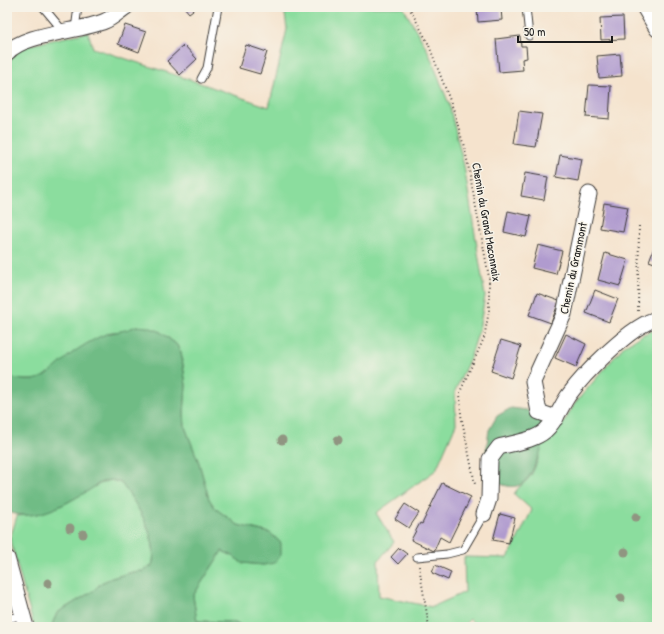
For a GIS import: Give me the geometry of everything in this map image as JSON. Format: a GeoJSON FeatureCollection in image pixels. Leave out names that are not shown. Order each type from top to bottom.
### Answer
{"type":"FeatureCollection","features":[{"type":"Feature","properties":{"kind":"street"},"geometry":{"type":"LineString","coordinates":[[7,53],[12,47],[31,40],[106,21],[126,7]]}},
{"type":"Feature","properties":{"kind":"street"},"geometry":{"type":"LineString","coordinates":[[644,7],[657,29]]}},
{"type":"Feature","properties":{"kind":"street","name":"Chemin du Grammont"},"geometry":{"type":"LineString","coordinates":[[556,418],[539,412],[533,382],[564,314],[588,194]]}},
{"type":"Feature","properties":{"kind":"street"},"geometry":{"type":"LineString","coordinates":[[484,514],[489,499],[490,459],[499,447],[532,438],[544,432],[556,418],[568,396],[611,349],[638,329],[656,319]]}},
{"type":"Feature","properties":{"kind":"street"},"geometry":{"type":"LineString","coordinates":[[7,558],[24,621]]}},
{"type":"Feature","properties":{"kind":"lane"},"geometry":{"type":"LineString","coordinates":[[43,7],[70,30],[78,7]]}},
{"type":"Feature","properties":{"kind":"lane"},"geometry":{"type":"LineString","coordinates":[[201,78],[207,68],[218,7]]}},
{"type":"Feature","properties":{"kind":"lane"},"geometry":{"type":"LineString","coordinates":[[526,7],[529,36]]}},
{"type":"Feature","properties":{"kind":"lane"},"geometry":{"type":"LineString","coordinates":[[417,557],[447,554],[463,550],[484,514]]}},
{"type":"Feature","properties":{"kind":"lane"},"geometry":{"type":"LineString","coordinates":[[7,619],[24,621]]}},
{"type":"Feature","properties":{"kind":"path","name":"Chemin du Grand Maconnaix"},"geometry":{"type":"LineString","coordinates":[[409,7],[428,43],[454,111],[466,154],[489,277],[489,310],[484,338],[460,392],[461,415],[476,488]]}},
{"type":"Feature","properties":{"kind":"path"},"geometry":{"type":"LineString","coordinates":[[638,329],[639,223]]}},
{"type":"Feature","properties":{"kind":"path"},"geometry":{"type":"LineString","coordinates":[[417,557],[429,627]]}},
{"type":"Feature","properties":{"kind":"green space"},"geometry":{"type":"Polygon","coordinates":[[[284,7],[403,7],[428,51],[449,104],[464,166],[485,296],[479,330],[470,358],[455,391],[456,424],[436,470],[376,513],[394,542],[378,561],[379,596],[432,607],[465,592],[464,557],[508,558],[532,510],[514,494],[529,478],[533,471],[540,452],[541,439],[563,424],[575,403],[625,345],[644,334],[657,329],[657,627],[477,627],[470,619],[462,627],[244,627],[233,622],[197,621],[193,596],[222,551],[233,556],[242,563],[264,565],[281,543],[270,533],[238,525],[216,509],[209,499],[199,463],[185,427],[184,414],[186,385],[181,352],[176,344],[159,331],[136,326],[126,331],[111,332],[71,354],[56,369],[38,380],[17,380],[7,376],[7,198],[10,189],[7,157],[7,64],[21,47],[88,32],[93,48],[269,107],[287,29],[284,7]]]}},
{"type":"Feature","properties":{"kind":"green space"},"geometry":{"type":"Polygon","coordinates":[[[7,157],[11,167],[11,182],[7,198],[7,157]]]}},
{"type":"Feature","properties":{"kind":"green space"},"geometry":{"type":"Polygon","coordinates":[[[136,326],[148,327],[159,331],[176,344],[181,352],[186,385],[184,414],[185,427],[199,463],[209,499],[216,509],[238,525],[270,533],[281,543],[281,555],[274,563],[264,565],[242,563],[233,556],[222,551],[193,596],[197,621],[233,622],[244,627],[51,627],[57,613],[93,591],[101,583],[133,572],[143,571],[152,566],[154,556],[153,545],[146,523],[134,501],[121,483],[111,480],[100,483],[88,491],[49,511],[27,515],[7,511],[7,376],[28,380],[43,377],[71,354],[89,342],[105,334],[136,326]]]}},
{"type":"Feature","properties":{"kind":"green space"},"geometry":{"type":"Polygon","coordinates":[[[511,408],[527,410],[544,425],[540,453],[530,476],[522,484],[517,486],[504,485],[496,482],[485,458],[489,430],[497,416],[511,408]]]}},
{"type":"Feature","properties":{"kind":"green space"},"geometry":{"type":"Polygon","coordinates":[[[111,480],[121,483],[134,501],[146,523],[153,545],[154,556],[152,566],[143,571],[133,572],[112,578],[101,583],[93,591],[57,613],[51,627],[34,627],[10,539],[17,516],[37,513],[58,507],[95,486],[111,480]]]}},
{"type":"Feature","properties":{"kind":"building"},"geometry":{"type":"Polygon","coordinates":[[[184,7],[197,7],[189,13],[184,7]]]}},
{"type":"Feature","properties":{"kind":"building"},"geometry":{"type":"Polygon","coordinates":[[[250,7],[267,7],[267,8],[251,10],[250,7]]]}},
{"type":"Feature","properties":{"kind":"building"},"geometry":{"type":"Polygon","coordinates":[[[477,7],[505,7],[506,9],[501,9],[502,20],[478,22],[477,7]]]}},
{"type":"Feature","properties":{"kind":"building"},"geometry":{"type":"Polygon","coordinates":[[[623,17],[624,39],[601,40],[600,18],[623,17]]]}},
{"type":"Feature","properties":{"kind":"building"},"geometry":{"type":"Polygon","coordinates":[[[125,25],[146,32],[139,52],[118,44],[125,25]]]}},
{"type":"Feature","properties":{"kind":"building"},"geometry":{"type":"Polygon","coordinates":[[[520,36],[521,46],[526,46],[527,58],[522,59],[523,70],[499,72],[496,39],[520,36]]]}},
{"type":"Feature","properties":{"kind":"building"},"geometry":{"type":"Polygon","coordinates":[[[184,45],[197,59],[180,75],[167,61],[184,45]]]}},
{"type":"Feature","properties":{"kind":"building"},"geometry":{"type":"Polygon","coordinates":[[[246,45],[267,52],[260,74],[239,68],[246,45]]]}},
{"type":"Feature","properties":{"kind":"building"},"geometry":{"type":"Polygon","coordinates":[[[620,54],[622,76],[599,78],[597,56],[620,54]]]}},
{"type":"Feature","properties":{"kind":"building"},"geometry":{"type":"Polygon","coordinates":[[[589,85],[611,86],[609,119],[586,117],[589,85]]]}},
{"type":"Feature","properties":{"kind":"building"},"geometry":{"type":"Polygon","coordinates":[[[519,111],[542,114],[536,147],[514,144],[519,111]]]}},
{"type":"Feature","properties":{"kind":"building"},"geometry":{"type":"Polygon","coordinates":[[[560,155],[582,159],[578,181],[556,177],[560,155]]]}},
{"type":"Feature","properties":{"kind":"building"},"geometry":{"type":"Polygon","coordinates":[[[525,173],[548,177],[544,200],[521,196],[525,173]]]}},
{"type":"Feature","properties":{"kind":"building"},"geometry":{"type":"Polygon","coordinates":[[[604,203],[628,207],[623,232],[600,228],[604,203]]]}},
{"type":"Feature","properties":{"kind":"building"},"geometry":{"type":"Polygon","coordinates":[[[508,211],[531,216],[526,237],[504,232],[508,211]]]}},
{"type":"Feature","properties":{"kind":"building"},"geometry":{"type":"Polygon","coordinates":[[[657,240],[657,264],[649,261],[657,240]]]}},
{"type":"Feature","properties":{"kind":"building"},"geometry":{"type":"Polygon","coordinates":[[[538,245],[562,251],[556,274],[532,268],[538,245]]]}},
{"type":"Feature","properties":{"kind":"building"},"geometry":{"type":"Polygon","coordinates":[[[605,253],[628,260],[620,286],[598,280],[605,253]]]}},
{"type":"Feature","properties":{"kind":"building"},"geometry":{"type":"Polygon","coordinates":[[[595,290],[618,299],[609,322],[586,313],[595,290]]]}},
{"type":"Feature","properties":{"kind":"building"},"geometry":{"type":"Polygon","coordinates":[[[537,293],[559,301],[551,323],[529,315],[537,293]]]}},
{"type":"Feature","properties":{"kind":"building"},"geometry":{"type":"Polygon","coordinates":[[[566,334],[586,344],[576,367],[555,358],[566,334]]]}},
{"type":"Feature","properties":{"kind":"building"},"geometry":{"type":"Polygon","coordinates":[[[501,340],[521,346],[511,378],[491,371],[501,340]]]}},
{"type":"Feature","properties":{"kind":"building"},"geometry":{"type":"Polygon","coordinates":[[[442,483],[471,497],[449,542],[440,537],[434,551],[411,540],[420,523],[422,524],[442,483]]]}},
{"type":"Feature","properties":{"kind":"building"},"geometry":{"type":"Polygon","coordinates":[[[405,504],[419,513],[409,528],[395,519],[405,504]]]}},
{"type":"Feature","properties":{"kind":"building"},"geometry":{"type":"Polygon","coordinates":[[[500,514],[515,518],[509,543],[493,540],[500,514]]]}},
{"type":"Feature","properties":{"kind":"building"},"geometry":{"type":"Polygon","coordinates":[[[399,548],[407,554],[398,564],[391,557],[399,548]]]}},
{"type":"Feature","properties":{"kind":"building"},"geometry":{"type":"Polygon","coordinates":[[[435,565],[451,572],[448,580],[432,573],[435,565]]]}}]}
